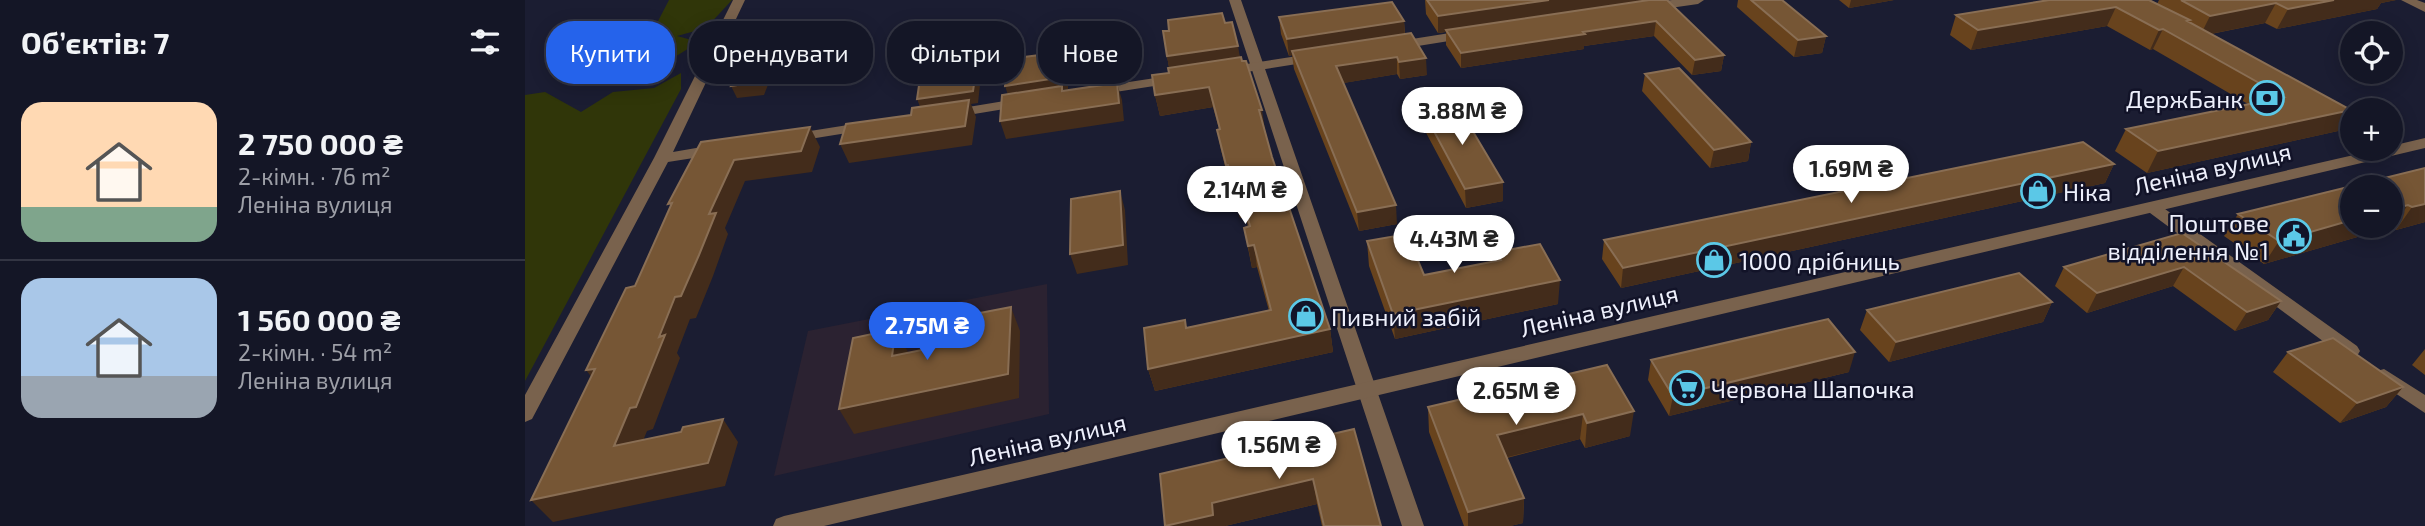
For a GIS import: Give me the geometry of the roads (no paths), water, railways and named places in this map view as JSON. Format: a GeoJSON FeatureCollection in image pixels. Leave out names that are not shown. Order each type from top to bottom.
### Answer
{"type":"FeatureCollection","features":[{"type":"Feature","properties":{"kind":"street"},"geometry":{"type":"LineString","coordinates":[[525,414],[662,158],[739,0]]}},
{"type":"Feature","properties":{"kind":"street"},"geometry":{"type":"LineString","coordinates":[[1235,0],[1255,67],[1413,526]]}},
{"type":"Feature","properties":{"kind":"street"},"geometry":{"type":"LineString","coordinates":[[1629,10],[1698,0]]}},
{"type":"Feature","properties":{"kind":"street"},"geometry":{"type":"LineString","coordinates":[[2407,0],[2425,8]]}},
{"type":"Feature","properties":{"kind":"street"},"geometry":{"type":"LineString","coordinates":[[1380,48],[1490,31]]}},
{"type":"Feature","properties":{"kind":"street"},"geometry":{"type":"LineString","coordinates":[[1214,73],[1338,54]]}},
{"type":"Feature","properties":{"kind":"street"},"geometry":{"type":"LineString","coordinates":[[1076,94],[1186,77]]}},
{"type":"Feature","properties":{"kind":"street"},"geometry":{"type":"LineString","coordinates":[[938,116],[1034,101]]}},
{"type":"Feature","properties":{"kind":"street"},"geometry":{"type":"LineString","coordinates":[[2303,102],[2340,122]]}},
{"type":"Feature","properties":{"kind":"street"},"geometry":{"type":"LineString","coordinates":[[772,141],[882,124]]}},
{"type":"Feature","properties":{"kind":"street","name":"Леніна вулиця"},"geometry":{"type":"LineString","coordinates":[[2403,147],[2425,143]]}},
{"type":"Feature","properties":{"kind":"street"},"geometry":{"type":"LineString","coordinates":[[662,158],[731,147]]}},
{"type":"Feature","properties":{"kind":"street","name":"Леніна вулиця"},"geometry":{"type":"LineString","coordinates":[[784,526],[2344,161]]}},
{"type":"Feature","properties":{"kind":"street"},"geometry":{"type":"LineString","coordinates":[[2152,207],[2425,405]]}},
{"type":"Feature","properties":{"kind":"place","name":"ДержБанк"},"geometry":{"type":"Point","coordinates":[2267,98]}},
{"type":"Feature","properties":{"kind":"place","name":"Ніка"},"geometry":{"type":"Point","coordinates":[2038,191]}},
{"type":"Feature","properties":{"kind":"place","name":"Поштове відділення №1"},"geometry":{"type":"Point","coordinates":[2294,236]}},
{"type":"Feature","properties":{"kind":"place","name":"1000 дрібниць"},"geometry":{"type":"Point","coordinates":[1714,260]}},
{"type":"Feature","properties":{"kind":"place","name":"Пивний забій"},"geometry":{"type":"Point","coordinates":[1306,316]}},
{"type":"Feature","properties":{"kind":"place","name":"Червона Шапочка"},"geometry":{"type":"Point","coordinates":[1687,388]}}]}
